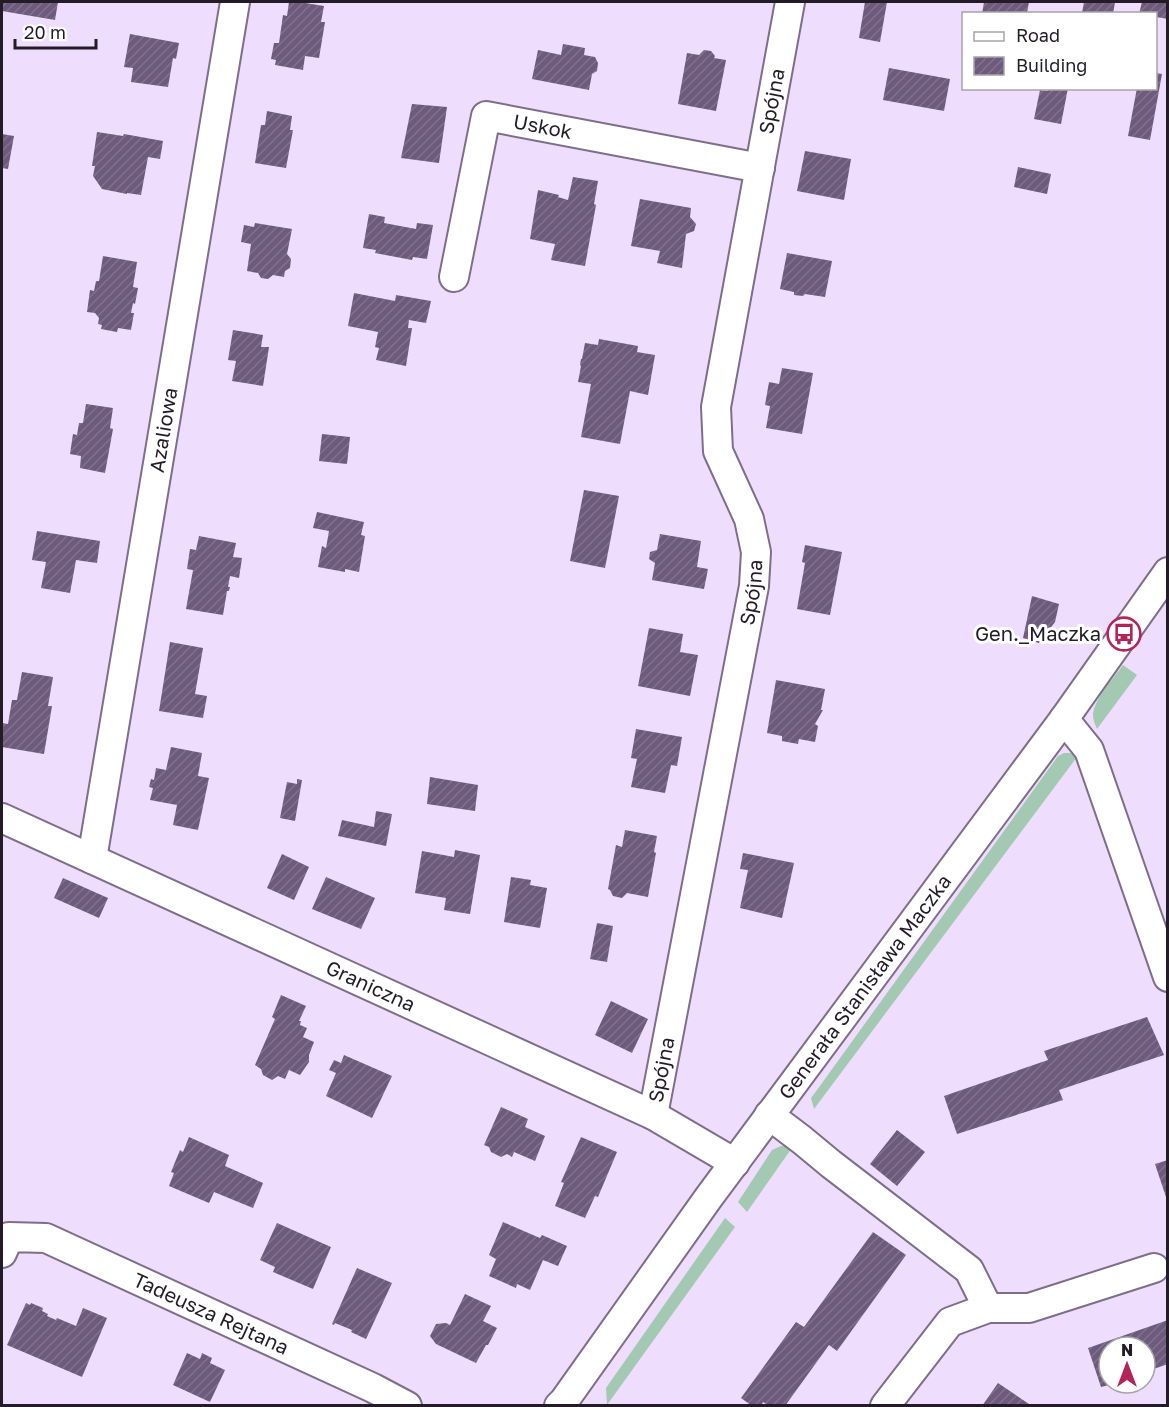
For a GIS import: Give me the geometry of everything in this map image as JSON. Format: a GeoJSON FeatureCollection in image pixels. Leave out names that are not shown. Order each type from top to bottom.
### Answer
{"type":"FeatureCollection","features":[{"type":"Feature","properties":{"kind":"street","name":"Azaliowa"},"geometry":{"type":"LineString","coordinates":[[92,858],[235,2]]}},
{"type":"Feature","properties":{"kind":"street","name":"Spójna"},"geometry":{"type":"LineString","coordinates":[[653,1115],[754,586],[756,552],[749,519],[718,450],[716,407],[790,2]]}},
{"type":"Feature","properties":{"kind":"street","name":"Uskok"},"geometry":{"type":"LineString","coordinates":[[454,277],[486,116],[760,168]]}},
{"type":"Feature","properties":{"kind":"street","name":"Generała Stanisława Maczka"},"geometry":{"type":"LineString","coordinates":[[563,1404],[769,1115],[1064,719],[1167,572]]}},
{"type":"Feature","properties":{"kind":"street"},"geometry":{"type":"LineString","coordinates":[[1064,719],[1089,750],[1167,977]]}},
{"type":"Feature","properties":{"kind":"street","name":"Graniczna"},"geometry":{"type":"LineString","coordinates":[[2,818],[653,1115],[735,1163]]}},
{"type":"Feature","properties":{"kind":"street"},"geometry":{"type":"LineString","coordinates":[[769,1115],[969,1270],[988,1308]]}},
{"type":"Feature","properties":{"kind":"street","name":"Tadeusza Rejtana"},"geometry":{"type":"LineString","coordinates":[[5,1245],[46,1238],[373,1388],[407,1406]]}},
{"type":"Feature","properties":{"kind":"street"},"geometry":{"type":"LineString","coordinates":[[885,1406],[950,1322],[988,1308],[1029,1308],[1154,1268]]}},
{"type":"Feature","properties":{"kind":"green space"},"geometry":{"type":"Polygon","coordinates":[[[1123,665],[1137,675],[1097,729],[1093,715],[1094,709],[1105,689],[1123,665]]]}},
{"type":"Feature","properties":{"kind":"green space"},"geometry":{"type":"Polygon","coordinates":[[[1064,753],[1077,757],[814,1109],[811,1098],[1058,756],[1064,753]]]}},
{"type":"Feature","properties":{"kind":"green space"},"geometry":{"type":"Polygon","coordinates":[[[794,1145],[747,1212],[738,1202],[772,1150],[781,1146],[794,1145]]]}},
{"type":"Feature","properties":{"kind":"green space"},"geometry":{"type":"Polygon","coordinates":[[[725,1218],[735,1227],[607,1405],[606,1388],[725,1218]]]}},
{"type":"Feature","properties":{"kind":"building"},"geometry":{"type":"Polygon","coordinates":[[[2,2],[58,2],[55,20],[2,11],[2,2]]]}},
{"type":"Feature","properties":{"kind":"building"},"geometry":{"type":"Polygon","coordinates":[[[289,2],[324,6],[321,22],[325,22],[319,58],[305,56],[303,70],[275,65],[276,60],[271,59],[274,43],[279,43],[283,15],[287,16],[289,2]]]}},
{"type":"Feature","properties":{"kind":"building"},"geometry":{"type":"Polygon","coordinates":[[[865,2],[887,2],[880,42],[859,38],[865,2]]]}},
{"type":"Feature","properties":{"kind":"building"},"geometry":{"type":"Polygon","coordinates":[[[984,2],[1029,2],[1027,12],[982,12],[984,2]]]}},
{"type":"Feature","properties":{"kind":"building"},"geometry":{"type":"Polygon","coordinates":[[[1084,2],[1115,2],[1113,12],[1082,12],[1084,2]]]}},
{"type":"Feature","properties":{"kind":"building"},"geometry":{"type":"Polygon","coordinates":[[[1142,2],[1168,2],[1168,19],[1157,17],[1157,12],[1140,12],[1142,2]]]}},
{"type":"Feature","properties":{"kind":"building"},"geometry":{"type":"Polygon","coordinates":[[[130,34],[179,43],[176,59],[173,58],[168,87],[131,82],[133,68],[124,67],[130,34]]]}},
{"type":"Feature","properties":{"kind":"building"},"geometry":{"type":"Polygon","coordinates":[[[563,44],[585,48],[584,55],[595,57],[598,63],[597,71],[592,74],[589,90],[532,79],[538,50],[561,55],[563,44]]]}},
{"type":"Feature","properties":{"kind":"building"},"geometry":{"type":"Polygon","coordinates":[[[704,50],[711,51],[714,58],[726,60],[716,111],[678,104],[687,53],[699,55],[704,50]]]}},
{"type":"Feature","properties":{"kind":"building"},"geometry":{"type":"Polygon","coordinates":[[[889,68],[950,79],[944,111],[883,100],[889,68]]]}},
{"type":"Feature","properties":{"kind":"building"},"geometry":{"type":"Polygon","coordinates":[[[1157,73],[1162,74],[1150,140],[1128,136],[1137,90],[1157,90],[1157,73]]]}},
{"type":"Feature","properties":{"kind":"building"},"geometry":{"type":"Polygon","coordinates":[[[1040,90],[1068,90],[1061,124],[1034,119],[1040,90]]]}},
{"type":"Feature","properties":{"kind":"building"},"geometry":{"type":"Polygon","coordinates":[[[412,104],[447,107],[439,163],[401,158],[412,104]]]}},
{"type":"Feature","properties":{"kind":"building"},"geometry":{"type":"Polygon","coordinates":[[[267,111],[292,116],[290,130],[293,130],[286,168],[255,163],[261,125],[265,125],[267,111]]]}},
{"type":"Feature","properties":{"kind":"building"},"geometry":{"type":"Polygon","coordinates":[[[97,132],[163,141],[160,159],[148,157],[141,195],[102,189],[93,176],[95,166],[92,166],[97,132]]]}},
{"type":"Feature","properties":{"kind":"building"},"geometry":{"type":"Polygon","coordinates":[[[2,134],[14,136],[8,169],[2,168],[2,134]]]}},
{"type":"Feature","properties":{"kind":"building"},"geometry":{"type":"Polygon","coordinates":[[[805,151],[851,159],[844,200],[797,191],[805,151]]]}},
{"type":"Feature","properties":{"kind":"building"},"geometry":{"type":"Polygon","coordinates":[[[1018,167],[1051,174],[1047,194],[1014,187],[1018,167]]]}},
{"type":"Feature","properties":{"kind":"building"},"geometry":{"type":"Polygon","coordinates":[[[573,177],[598,181],[585,266],[551,260],[555,244],[530,239],[538,190],[559,195],[558,197],[568,200],[573,177]]]}},
{"type":"Feature","properties":{"kind":"building"},"geometry":{"type":"Polygon","coordinates":[[[640,199],[691,208],[690,217],[696,224],[694,231],[686,234],[682,268],[657,263],[660,251],[631,246],[640,199]]]}},
{"type":"Feature","properties":{"kind":"building"},"geometry":{"type":"Polygon","coordinates":[[[369,214],[385,217],[384,223],[416,229],[417,223],[433,225],[427,259],[413,257],[412,260],[375,253],[376,250],[363,248],[369,214]]]}},
{"type":"Feature","properties":{"kind":"building"},"geometry":{"type":"Polygon","coordinates":[[[255,223],[292,229],[287,254],[291,259],[290,268],[285,271],[284,277],[273,275],[268,279],[261,278],[258,273],[247,271],[251,244],[241,242],[244,225],[254,227],[255,223]]]}},
{"type":"Feature","properties":{"kind":"building"},"geometry":{"type":"Polygon","coordinates":[[[787,253],[832,261],[825,297],[794,295],[794,292],[780,289],[787,253]]]}},
{"type":"Feature","properties":{"kind":"building"},"geometry":{"type":"Polygon","coordinates":[[[103,256],[137,262],[133,287],[138,288],[131,313],[134,313],[131,330],[118,328],[117,332],[101,329],[102,325],[98,324],[99,318],[95,313],[87,312],[90,290],[94,291],[96,281],[99,281],[103,256]]]}},
{"type":"Feature","properties":{"kind":"building"},"geometry":{"type":"Polygon","coordinates":[[[354,293],[395,301],[396,295],[431,301],[426,323],[409,320],[408,328],[412,328],[406,366],[376,360],[379,348],[375,347],[378,332],[348,326],[354,293]]]}},
{"type":"Feature","properties":{"kind":"building"},"geometry":{"type":"Polygon","coordinates":[[[233,330],[263,335],[261,347],[269,347],[263,386],[232,381],[236,361],[228,360],[233,330]]]}},
{"type":"Feature","properties":{"kind":"building"},"geometry":{"type":"Polygon","coordinates":[[[599,339],[638,346],[637,352],[655,355],[648,395],[630,391],[620,444],[581,437],[591,384],[578,382],[581,359],[585,343],[598,345],[599,339]]]}},
{"type":"Feature","properties":{"kind":"building"},"geometry":{"type":"Polygon","coordinates":[[[782,368],[813,373],[802,434],[766,428],[770,406],[765,405],[769,382],[779,384],[782,368]]]}},
{"type":"Feature","properties":{"kind":"building"},"geometry":{"type":"Polygon","coordinates":[[[86,404],[113,408],[110,428],[113,429],[105,473],[80,468],[81,456],[70,454],[73,434],[77,435],[79,423],[83,423],[86,404]]]}},
{"type":"Feature","properties":{"kind":"building"},"geometry":{"type":"Polygon","coordinates":[[[322,434],[350,437],[347,464],[319,461],[322,434]]]}},
{"type":"Feature","properties":{"kind":"building"},"geometry":{"type":"Polygon","coordinates":[[[584,490],[619,496],[605,568],[570,561],[584,490]]]}},
{"type":"Feature","properties":{"kind":"building"},"geometry":{"type":"Polygon","coordinates":[[[317,512],[364,522],[361,535],[365,536],[359,572],[318,567],[322,546],[326,548],[329,531],[313,528],[317,512]]]}},
{"type":"Feature","properties":{"kind":"building"},"geometry":{"type":"Polygon","coordinates":[[[37,531],[100,541],[97,563],[76,560],[70,593],[41,588],[46,562],[32,560],[37,531]]]}},
{"type":"Feature","properties":{"kind":"building"},"geometry":{"type":"Polygon","coordinates":[[[660,534],[701,541],[697,567],[708,569],[704,589],[652,580],[655,563],[649,559],[650,552],[657,550],[660,534]]]}},
{"type":"Feature","properties":{"kind":"building"},"geometry":{"type":"Polygon","coordinates":[[[199,536],[236,543],[233,557],[242,558],[239,578],[230,576],[228,587],[230,587],[227,591],[223,615],[186,609],[193,570],[187,569],[190,549],[196,550],[199,536]]]}},
{"type":"Feature","properties":{"kind":"building"},"geometry":{"type":"Polygon","coordinates":[[[805,545],[842,552],[830,615],[797,609],[805,563],[802,562],[805,545]]]}},
{"type":"Feature","properties":{"kind":"building"},"geometry":{"type":"Polygon","coordinates":[[[1032,596],[1059,604],[1055,622],[1039,643],[1023,638],[1032,596]]]}},
{"type":"Feature","properties":{"kind":"building"},"geometry":{"type":"Polygon","coordinates":[[[649,628],[683,634],[680,652],[698,655],[690,696],[638,686],[649,628]]]}},
{"type":"Feature","properties":{"kind":"building"},"geometry":{"type":"Polygon","coordinates":[[[170,642],[203,648],[195,694],[207,696],[203,718],[159,711],[170,642]]]}},
{"type":"Feature","properties":{"kind":"building"},"geometry":{"type":"Polygon","coordinates":[[[22,672],[53,677],[48,706],[52,706],[44,754],[2,747],[2,723],[8,724],[12,700],[17,700],[22,672]]]}},
{"type":"Feature","properties":{"kind":"building"},"geometry":{"type":"Polygon","coordinates":[[[776,680],[825,689],[821,710],[823,710],[815,724],[818,726],[815,742],[799,739],[798,744],[782,741],[782,736],[767,733],[776,680]]]}},
{"type":"Feature","properties":{"kind":"building"},"geometry":{"type":"Polygon","coordinates":[[[636,729],[682,737],[677,766],[671,765],[665,793],[631,787],[637,759],[631,758],[636,729]]]}},
{"type":"Feature","properties":{"kind":"building"},"geometry":{"type":"Polygon","coordinates":[[[171,747],[202,753],[198,776],[209,778],[198,830],[173,825],[177,805],[150,800],[153,788],[149,787],[151,779],[154,780],[156,768],[166,770],[171,747]]]}},
{"type":"Feature","properties":{"kind":"building"},"geometry":{"type":"Polygon","coordinates":[[[430,777],[478,785],[475,811],[427,804],[430,777]]]}},
{"type":"Feature","properties":{"kind":"building"},"geometry":{"type":"Polygon","coordinates":[[[297,779],[302,780],[295,821],[280,818],[287,782],[297,784],[297,779]]]}},
{"type":"Feature","properties":{"kind":"building"},"geometry":{"type":"Polygon","coordinates":[[[376,811],[392,814],[386,846],[338,836],[342,820],[374,827],[376,811]]]}},
{"type":"Feature","properties":{"kind":"building"},"geometry":{"type":"Polygon","coordinates":[[[625,830],[657,836],[648,897],[627,893],[622,898],[613,896],[608,889],[616,845],[622,847],[625,830]]]}},
{"type":"Feature","properties":{"kind":"building"},"geometry":{"type":"Polygon","coordinates":[[[455,850],[480,855],[470,914],[444,910],[446,898],[415,893],[422,851],[454,857],[455,850]]]}},
{"type":"Feature","properties":{"kind":"building"},"geometry":{"type":"Polygon","coordinates":[[[743,853],[794,863],[782,918],[740,908],[748,870],[740,869],[743,853]]]}},
{"type":"Feature","properties":{"kind":"building"},"geometry":{"type":"Polygon","coordinates":[[[282,854],[309,867],[294,900],[267,888],[282,854]]]}},
{"type":"Feature","properties":{"kind":"building"},"geometry":{"type":"Polygon","coordinates":[[[326,877],[375,898],[361,929],[312,909],[326,877]]]}},
{"type":"Feature","properties":{"kind":"building"},"geometry":{"type":"Polygon","coordinates":[[[511,877],[531,880],[530,885],[547,888],[540,928],[504,922],[511,877]]]}},
{"type":"Feature","properties":{"kind":"building"},"geometry":{"type":"Polygon","coordinates":[[[63,878],[108,898],[99,918],[54,898],[63,878]]]}},
{"type":"Feature","properties":{"kind":"building"},"geometry":{"type":"Polygon","coordinates":[[[597,923],[613,926],[607,962],[590,959],[597,923]]]}},
{"type":"Feature","properties":{"kind":"building"},"geometry":{"type":"Polygon","coordinates":[[[281,995],[306,1006],[299,1021],[301,1021],[300,1025],[307,1028],[303,1037],[314,1042],[309,1062],[300,1075],[289,1070],[285,1079],[278,1076],[272,1080],[263,1075],[261,1069],[255,1065],[275,1019],[272,1017],[281,995]]]}},
{"type":"Feature","properties":{"kind":"building"},"geometry":{"type":"Polygon","coordinates":[[[611,1001],[648,1019],[632,1053],[595,1035],[611,1001]]]}},
{"type":"Feature","properties":{"kind":"building"},"geometry":{"type":"Polygon","coordinates":[[[1147,1017],[1164,1055],[1059,1090],[1063,1100],[957,1134],[944,1096],[1048,1060],[1044,1051],[1147,1017]]]}},
{"type":"Feature","properties":{"kind":"building"},"geometry":{"type":"Polygon","coordinates":[[[344,1055],[392,1076],[372,1118],[326,1096],[336,1073],[329,1070],[334,1060],[341,1063],[344,1055]]]}},
{"type":"Feature","properties":{"kind":"building"},"geometry":{"type":"Polygon","coordinates":[[[501,1107],[528,1119],[525,1127],[545,1136],[535,1161],[514,1152],[512,1157],[507,1154],[501,1157],[484,1145],[501,1107]]]}},
{"type":"Feature","properties":{"kind":"building"},"geometry":{"type":"Polygon","coordinates":[[[897,1130],[925,1152],[897,1186],[870,1164],[897,1130]]]}},
{"type":"Feature","properties":{"kind":"building"},"geometry":{"type":"Polygon","coordinates":[[[189,1137],[229,1155],[225,1166],[263,1183],[253,1208],[214,1192],[209,1203],[169,1186],[174,1173],[171,1172],[180,1150],[183,1152],[189,1137]]]}},
{"type":"Feature","properties":{"kind":"building"},"geometry":{"type":"Polygon","coordinates":[[[581,1137],[617,1152],[598,1197],[595,1196],[585,1218],[555,1206],[564,1183],[561,1182],[581,1137]]]}},
{"type":"Feature","properties":{"kind":"building"},"geometry":{"type":"Polygon","coordinates":[[[1168,1160],[1168,1200],[1167,1200],[1155,1164],[1168,1160]]]}},
{"type":"Feature","properties":{"kind":"building"},"geometry":{"type":"Polygon","coordinates":[[[503,1222],[540,1238],[542,1235],[567,1246],[558,1266],[543,1260],[530,1290],[517,1284],[516,1288],[489,1276],[496,1259],[489,1255],[503,1222]]]}},
{"type":"Feature","properties":{"kind":"building"},"geometry":{"type":"Polygon","coordinates":[[[277,1223],[331,1247],[313,1289],[273,1272],[275,1267],[260,1260],[277,1223]]]}},
{"type":"Feature","properties":{"kind":"building"},"geometry":{"type":"Polygon","coordinates":[[[873,1232],[906,1255],[837,1351],[829,1345],[785,1406],[769,1406],[763,1402],[761,1406],[752,1406],[741,1398],[796,1322],[804,1327],[873,1232]]]}},
{"type":"Feature","properties":{"kind":"building"},"geometry":{"type":"Polygon","coordinates":[[[357,1268],[392,1283],[366,1339],[351,1332],[352,1330],[335,1323],[332,1324],[357,1268]]]}},
{"type":"Feature","properties":{"kind":"building"},"geometry":{"type":"Polygon","coordinates":[[[465,1294],[491,1306],[483,1321],[497,1328],[476,1363],[436,1344],[430,1336],[436,1324],[450,1325],[465,1294]]]}},
{"type":"Feature","properties":{"kind":"building"},"geometry":{"type":"Polygon","coordinates":[[[26,1303],[43,1308],[42,1311],[48,1314],[47,1316],[76,1326],[83,1308],[107,1318],[82,1377],[7,1345],[26,1303]]]}},
{"type":"Feature","properties":{"kind":"building"},"geometry":{"type":"Polygon","coordinates":[[[1168,1320],[1168,1364],[1157,1368],[1157,1335],[1125,1335],[1168,1320]]]}},
{"type":"Feature","properties":{"kind":"building"},"geometry":{"type":"Polygon","coordinates":[[[1097,1345],[1097,1375],[1088,1348],[1097,1345]]]}},
{"type":"Feature","properties":{"kind":"building"},"geometry":{"type":"Polygon","coordinates":[[[187,1353],[200,1359],[202,1353],[212,1358],[210,1363],[225,1370],[210,1402],[173,1385],[187,1353]]]}},
{"type":"Feature","properties":{"kind":"building"},"geometry":{"type":"Polygon","coordinates":[[[998,1383],[1032,1406],[982,1406],[998,1383]]]}},
{"type":"Feature","properties":{"kind":"place","name":"Gen._Maczka"},"geometry":{"type":"Point","coordinates":[1124,634]}}]}
